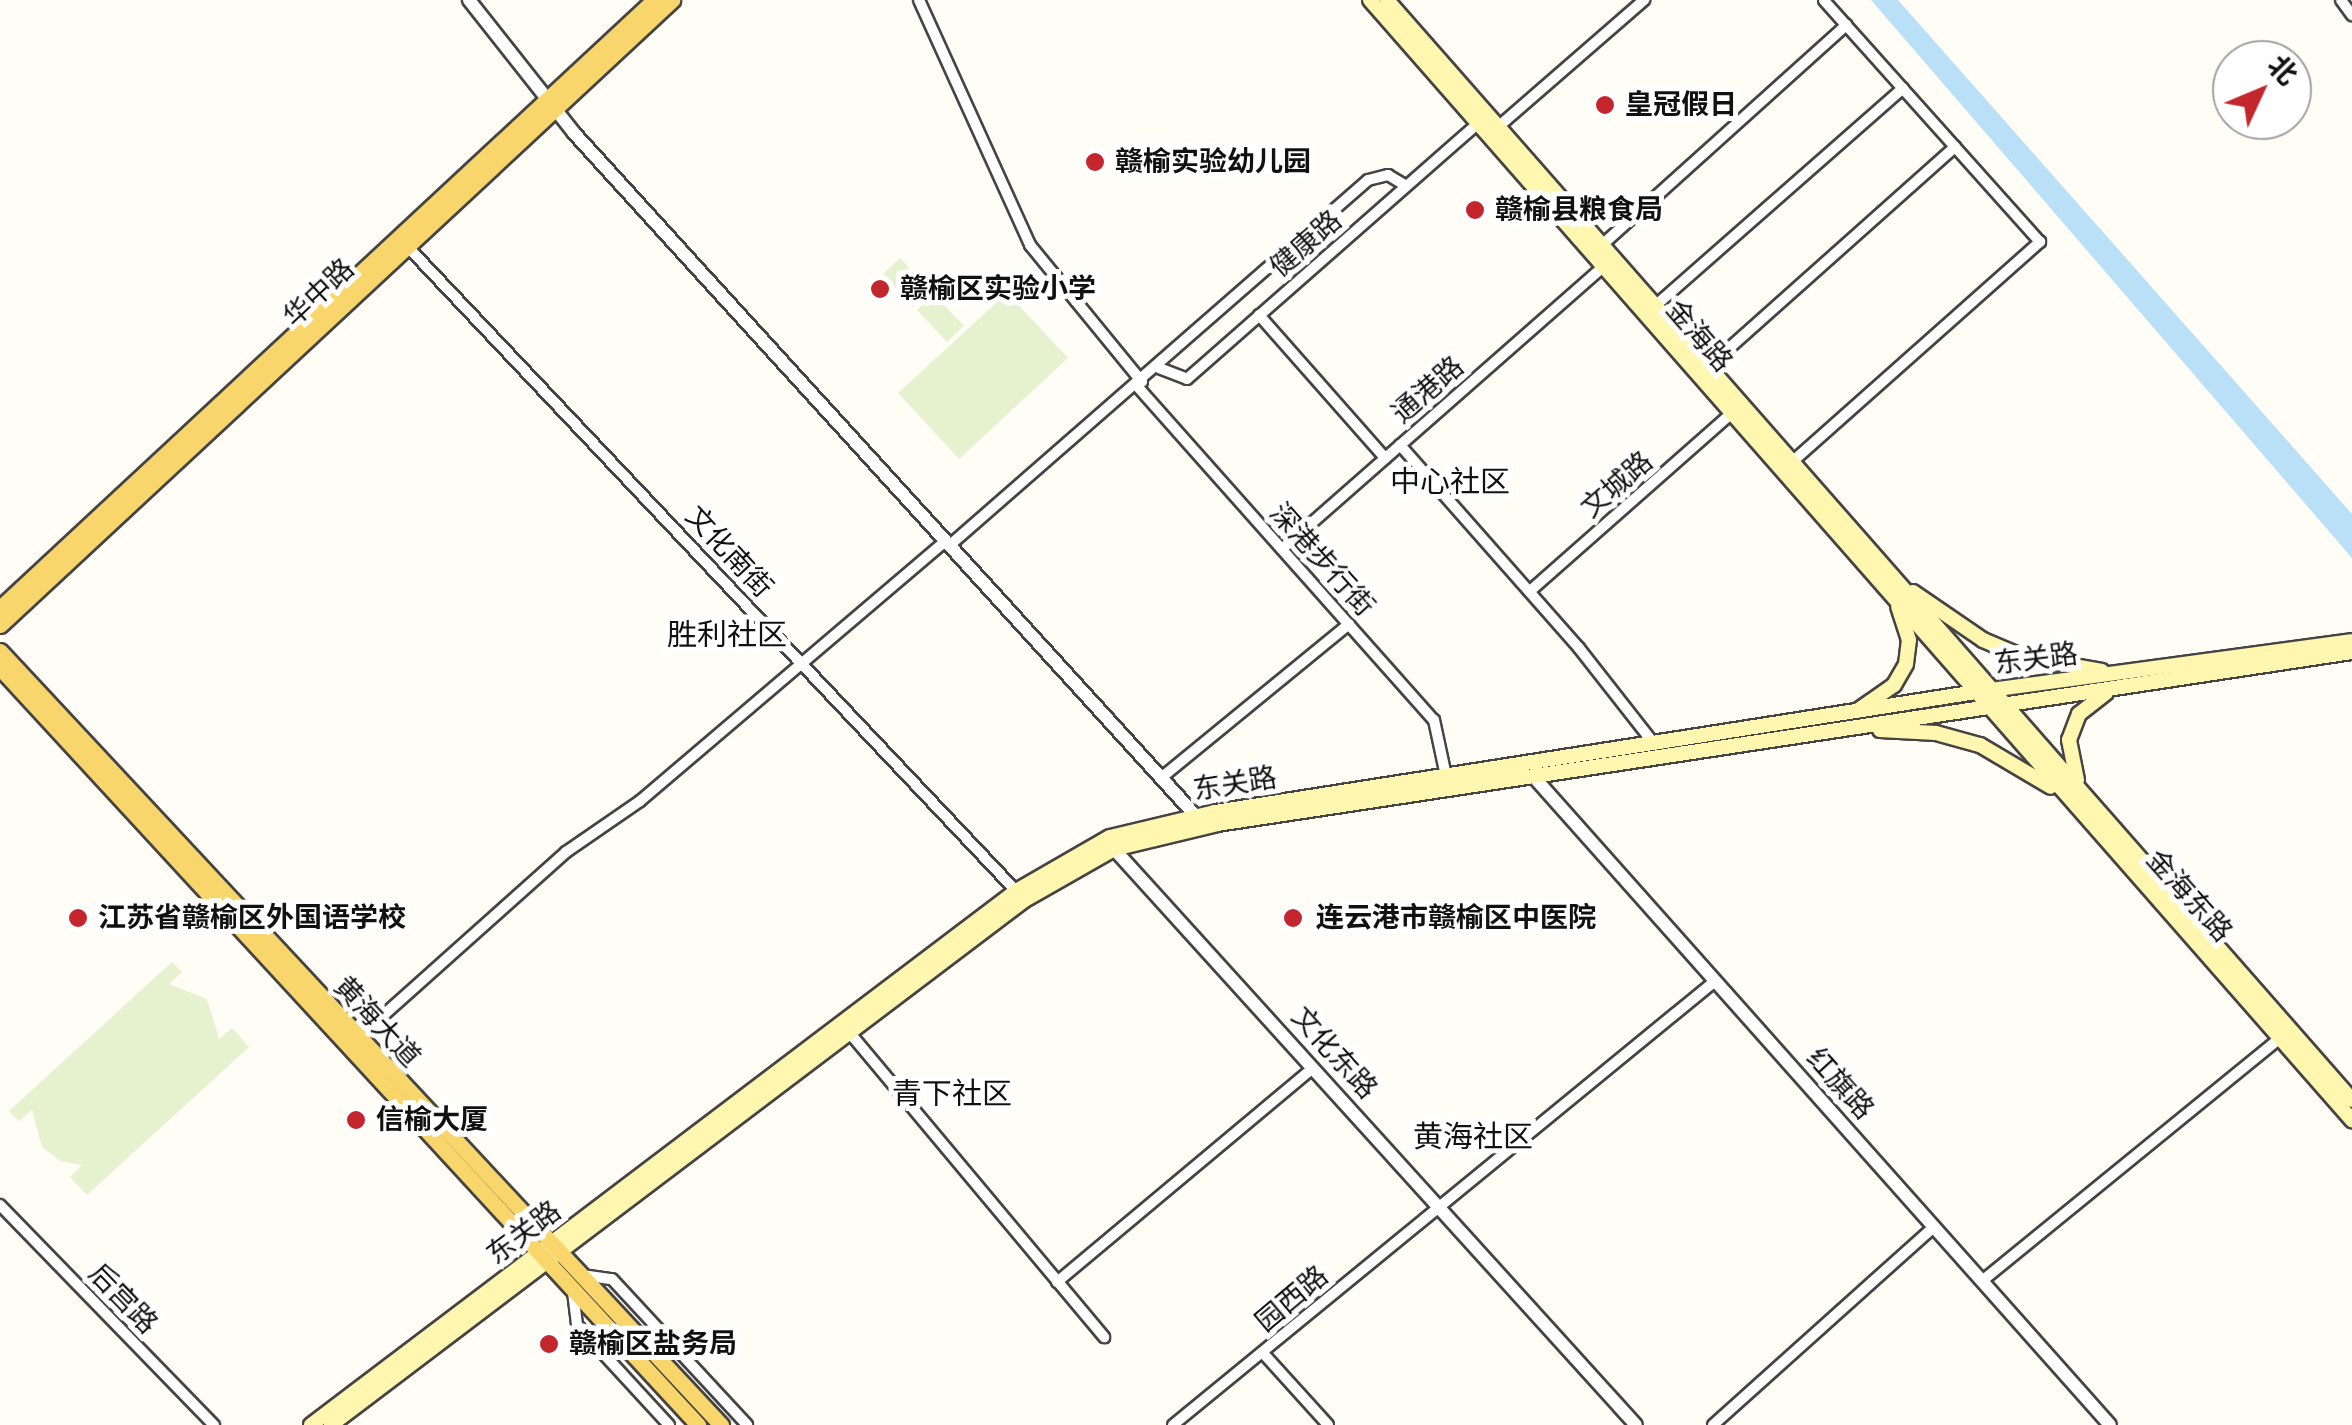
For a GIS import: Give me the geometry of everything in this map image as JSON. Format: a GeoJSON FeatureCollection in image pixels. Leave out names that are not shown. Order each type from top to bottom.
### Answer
{"type":"FeatureCollection","features":[{"type":"Feature","properties":{"kind":"main road","name":"华中路"},"geometry":{"type":"LineString","coordinates":[[0,624],[406,246],[654,0]]}},
{"type":"Feature","properties":{"kind":"main road","name":"华中路"},"geometry":{"type":"LineString","coordinates":[[0,608],[551,104],[672,0]]}},
{"type":"Feature","properties":{"kind":"main road","name":"金海路"},"geometry":{"type":"LineString","coordinates":[[1370,0],[1894,597],[1984,691],[2004,704]]}},
{"type":"Feature","properties":{"kind":"main road","name":"金海路"},"geometry":{"type":"LineString","coordinates":[[1387,0],[1886,570],[1984,691],[1987,707]]}},
{"type":"Feature","properties":{"kind":"main road"},"geometry":{"type":"LineString","coordinates":[[1886,570],[1983,640],[2024,657],[2122,673]]}},
{"type":"Feature","properties":{"kind":"main road"},"geometry":{"type":"LineString","coordinates":[[1850,722],[1894,685],[1906,664],[1910,640],[1894,597]]}},
{"type":"Feature","properties":{"kind":"main road","name":"东关路"},"geometry":{"type":"LineString","coordinates":[[311,1425],[1055,878],[1114,848],[1217,824],[1850,722],[1984,691],[2352,641]]}},
{"type":"Feature","properties":{"kind":"main road","name":"黄海大道"},"geometry":{"type":"LineString","coordinates":[[0,651],[358,1038],[549,1252]]}},
{"type":"Feature","properties":{"kind":"main road","name":"东关路"},"geometry":{"type":"LineString","coordinates":[[331,1425],[1016,891],[1110,837],[1196,815],[1446,776],[1655,746],[1987,707],[2352,652]]}},
{"type":"Feature","properties":{"kind":"main road","name":"黄海大道"},"geometry":{"type":"LineString","coordinates":[[0,668],[575,1280],[721,1425]]}},
{"type":"Feature","properties":{"kind":"main road"},"geometry":{"type":"LineString","coordinates":[[2076,797],[2069,740],[2079,714],[2114,689]]}},
{"type":"Feature","properties":{"kind":"main road","name":"金海东路"},"geometry":{"type":"LineString","coordinates":[[2004,704],[2076,797],[2352,1120]]}},
{"type":"Feature","properties":{"kind":"main road","name":"金海东路"},"geometry":{"type":"LineString","coordinates":[[1987,707],[2076,797],[2352,1100]]}},
{"type":"Feature","properties":{"kind":"main road"},"geometry":{"type":"LineString","coordinates":[[1850,722],[1936,733],[1980,746],[2076,797]]}},
{"type":"Feature","properties":{"kind":"main road","name":"黄海大道"},"geometry":{"type":"LineString","coordinates":[[575,1280],[698,1425]]}},
{"type":"Feature","properties":{"kind":"street"},"geometry":{"type":"LineString","coordinates":[[469,0],[551,104],[1196,815]]}},
{"type":"Feature","properties":{"kind":"street","name":"深港步行街"},"geometry":{"type":"LineString","coordinates":[[919,0],[1030,246],[1140,384],[1439,728],[1446,776]]}},
{"type":"Feature","properties":{"kind":"street"},"geometry":{"type":"LineString","coordinates":[[1498,127],[1644,0]]}},
{"type":"Feature","properties":{"kind":"street"},"geometry":{"type":"LineString","coordinates":[[1792,462],[2040,242],[1824,0]]}},
{"type":"Feature","properties":{"kind":"street"},"geometry":{"type":"LineString","coordinates":[[2341,0],[2352,15]]}},
{"type":"Feature","properties":{"kind":"street"},"geometry":{"type":"LineString","coordinates":[[1602,245],[1846,25]]}},
{"type":"Feature","properties":{"kind":"street"},"geometry":{"type":"LineString","coordinates":[[1655,306],[1903,88]]}},
{"type":"Feature","properties":{"kind":"street","name":"健康路"},"geometry":{"type":"LineString","coordinates":[[1159,368],[1187,378],[1478,122]]}},
{"type":"Feature","properties":{"kind":"street"},"geometry":{"type":"LineString","coordinates":[[1708,367],[1955,147]]}},
{"type":"Feature","properties":{"kind":"street"},"geometry":{"type":"LineString","coordinates":[[358,1038],[566,852],[640,801],[1159,368],[1368,180],[1388,175],[1406,186]]}},
{"type":"Feature","properties":{"kind":"street","name":"文化南街"},"geometry":{"type":"LineString","coordinates":[[406,246],[1016,891]]}},
{"type":"Feature","properties":{"kind":"street","name":"通港路"},"geometry":{"type":"LineString","coordinates":[[1282,549],[1604,266]]}},
{"type":"Feature","properties":{"kind":"street"},"geometry":{"type":"LineString","coordinates":[[1259,315],[1385,458]]}},
{"type":"Feature","properties":{"kind":"street","name":"文城路"},"geometry":{"type":"LineString","coordinates":[[1530,590],[1733,412]]}},
{"type":"Feature","properties":{"kind":"street"},"geometry":{"type":"LineString","coordinates":[[1400,445],[1530,590],[1655,746]]}},
{"type":"Feature","properties":{"kind":"street"},"geometry":{"type":"LineString","coordinates":[[1162,778],[1349,624]]}},
{"type":"Feature","properties":{"kind":"street","name":"红旗路"},"geometry":{"type":"LineString","coordinates":[[1533,776],[2110,1425]]}},
{"type":"Feature","properties":{"kind":"street","name":"文化东路"},"geometry":{"type":"LineString","coordinates":[[1114,848],[1636,1425]]}},
{"type":"Feature","properties":{"kind":"street","name":"园西路"},"geometry":{"type":"LineString","coordinates":[[1173,1425],[1715,981]]}},
{"type":"Feature","properties":{"kind":"street"},"geometry":{"type":"LineString","coordinates":[[849,1032],[1104,1338]]}},
{"type":"Feature","properties":{"kind":"street"},"geometry":{"type":"LineString","coordinates":[[1982,1281],[2280,1038]]}},
{"type":"Feature","properties":{"kind":"street"},"geometry":{"type":"LineString","coordinates":[[1057,1282],[1313,1068]]}},
{"type":"Feature","properties":{"kind":"street","name":"后宫路"},"geometry":{"type":"LineString","coordinates":[[0,1205],[214,1425]]}},
{"type":"Feature","properties":{"kind":"street"},"geometry":{"type":"LineString","coordinates":[[1713,1425],[1934,1226]]}},
{"type":"Feature","properties":{"kind":"street"},"geometry":{"type":"LineString","coordinates":[[669,1425],[577,1325],[575,1280],[612,1279],[746,1425]]}},
{"type":"Feature","properties":{"kind":"street"},"geometry":{"type":"LineString","coordinates":[[1263,1353],[1328,1425]]}},
{"type":"Feature","properties":{"kind":"green space"},"geometry":{"type":"Polygon","coordinates":[[[900,258],[930,291],[913,307],[883,274],[900,258]]]}},
{"type":"Feature","properties":{"kind":"green space"},"geometry":{"type":"Polygon","coordinates":[[[1007,293],[1068,358],[959,459],[898,393],[1007,293]]]}},
{"type":"Feature","properties":{"kind":"green space"},"geometry":{"type":"Polygon","coordinates":[[[934,294],[964,326],[947,342],[917,310],[934,294]]]}},
{"type":"Feature","properties":{"kind":"green space"},"geometry":{"type":"Polygon","coordinates":[[[172,962],[182,972],[169,984],[207,999],[219,1039],[232,1028],[249,1047],[87,1195],[70,1177],[82,1165],[60,1161],[42,1147],[32,1110],[19,1121],[9,1111],[172,962]]]}},
{"type":"Feature","properties":{"kind":"water"},"geometry":{"type":"Polygon","coordinates":[[[1871,0],[1898,0],[2352,514],[2352,558],[1871,0]]]}},
{"type":"Feature","properties":{"kind":"place","name":"皇冠假日"},"geometry":{"type":"Point","coordinates":[1605,105]}},
{"type":"Feature","properties":{"kind":"place","name":"赣榆实验幼儿园"},"geometry":{"type":"Point","coordinates":[1095,162]}},
{"type":"Feature","properties":{"kind":"place","name":"赣榆县粮食局"},"geometry":{"type":"Point","coordinates":[1475,210]}},
{"type":"Feature","properties":{"kind":"place","name":"赣榆区实验小学"},"geometry":{"type":"Point","coordinates":[880,289]}},
{"type":"Feature","properties":{"kind":"place","name":"江苏省赣榆区外国语学校"},"geometry":{"type":"Point","coordinates":[78,918]}},
{"type":"Feature","properties":{"kind":"place","name":"连云港市赣榆区中医院"},"geometry":{"type":"Point","coordinates":[1293,918]}},
{"type":"Feature","properties":{"kind":"place","name":"信榆大厦"},"geometry":{"type":"Point","coordinates":[356,1120]}},
{"type":"Feature","properties":{"kind":"place","name":"赣榆区盐务局"},"geometry":{"type":"Point","coordinates":[549,1344]}},
{"type":"Feature","properties":{"kind":"district","name":"中心社区"},"geometry":{"type":"Point","coordinates":[1450,482]}},
{"type":"Feature","properties":{"kind":"district","name":"胜利社区"},"geometry":{"type":"Point","coordinates":[727,635]}},
{"type":"Feature","properties":{"kind":"district","name":"青下社区"},"geometry":{"type":"Point","coordinates":[952,1094]}},
{"type":"Feature","properties":{"kind":"district","name":"黄海社区"},"geometry":{"type":"Point","coordinates":[1473,1137]}}]}
